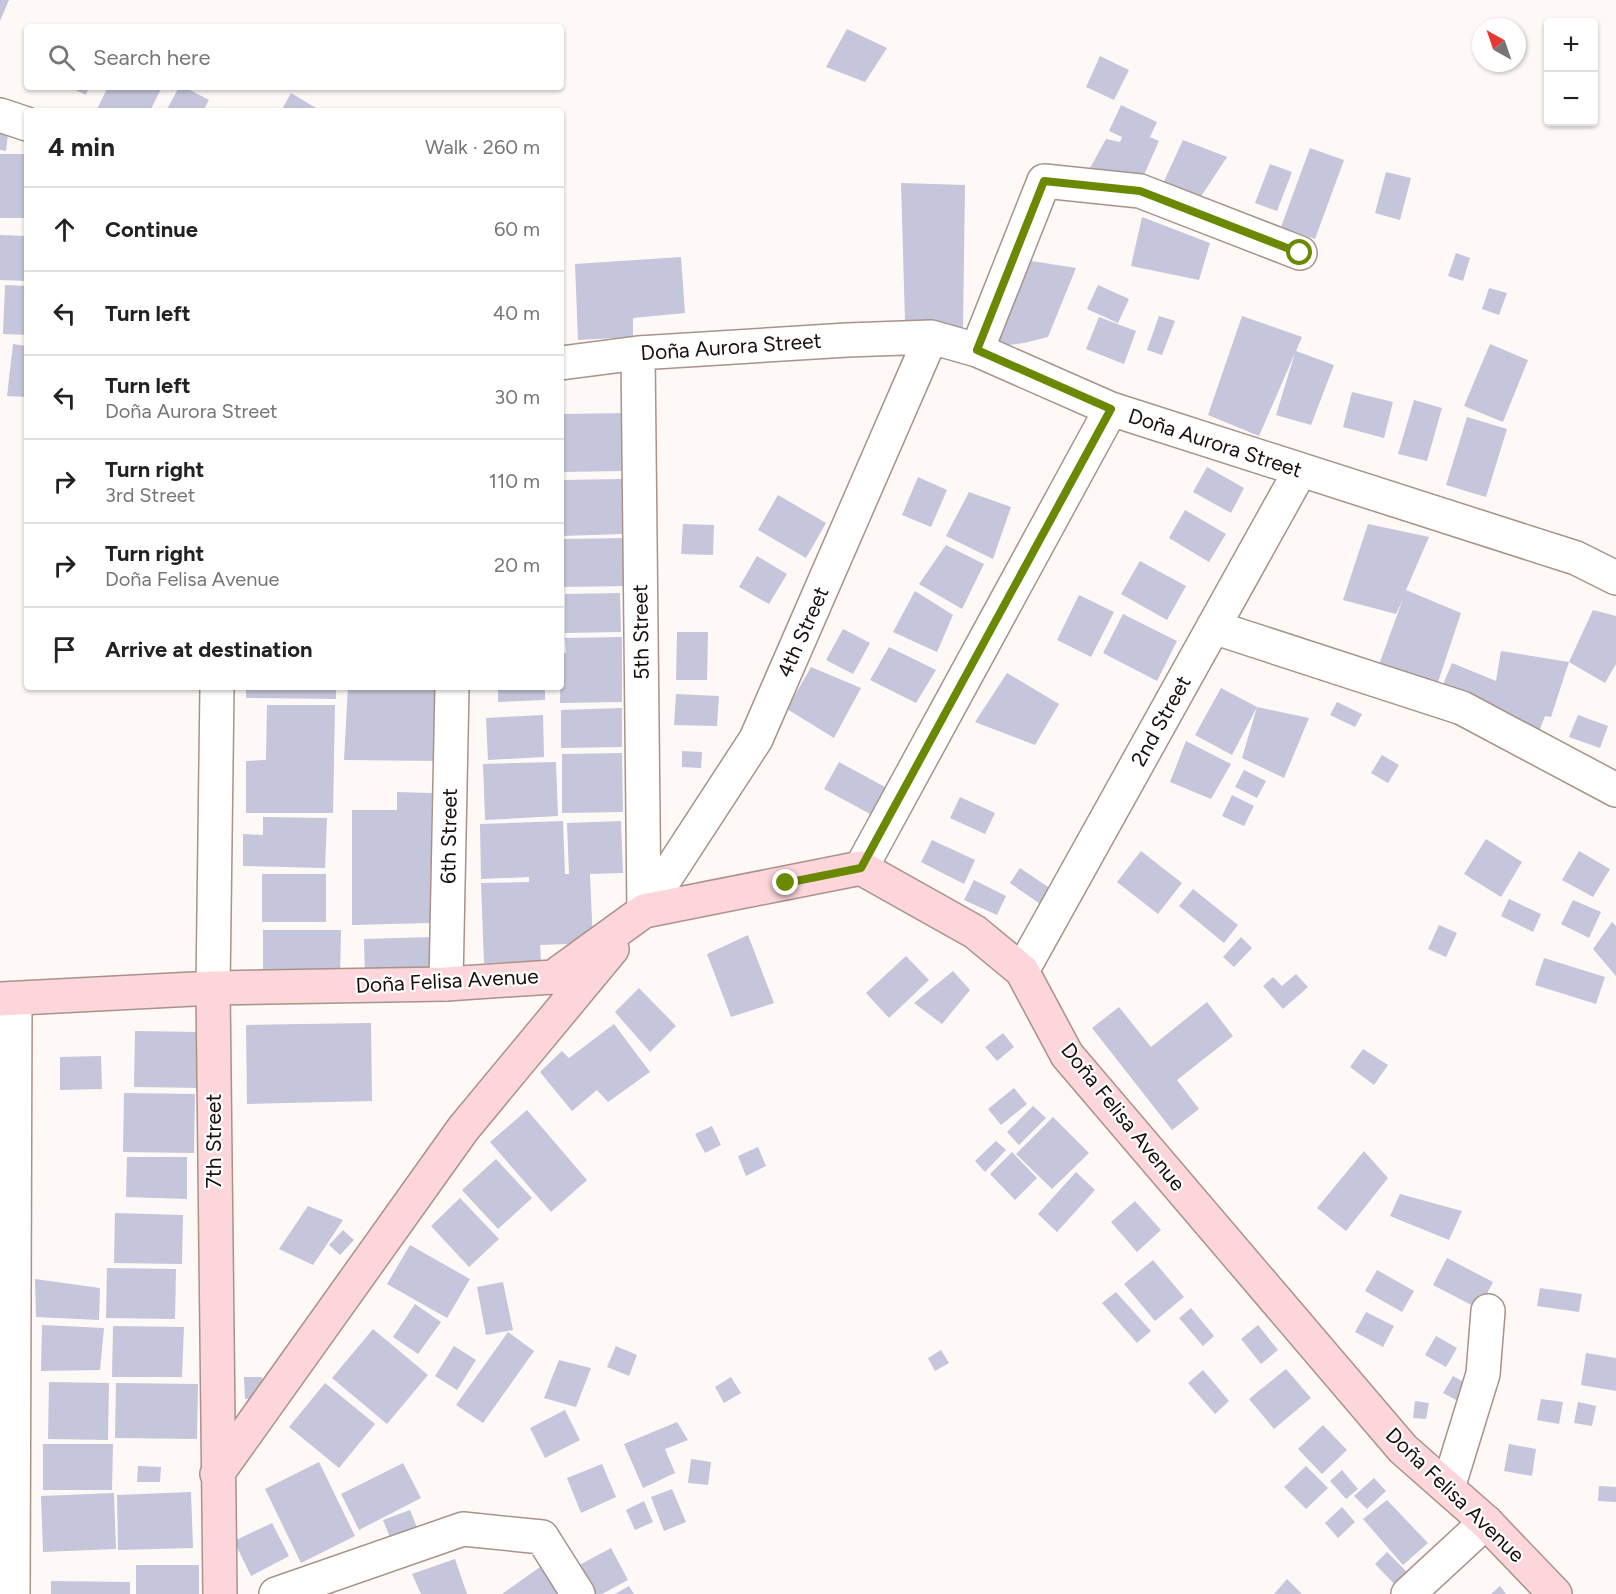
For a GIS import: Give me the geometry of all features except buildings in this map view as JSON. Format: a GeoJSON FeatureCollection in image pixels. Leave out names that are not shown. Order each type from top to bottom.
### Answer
{"type":"FeatureCollection","features":[{"type":"Feature","properties":{"kind":"street"},"geometry":{"type":"LineString","coordinates":[[0,115],[24,123]]}},
{"type":"Feature","properties":{"kind":"street"},"geometry":{"type":"LineString","coordinates":[[977,350],[1044,181],[1140,191],[1300,253]]}},
{"type":"Feature","properties":{"kind":"street","name":"Doña Aurora Street"},"geometry":{"type":"LineString","coordinates":[[564,363],[638,353],[932,337],[977,350],[1111,409],[1576,558],[1616,578]]}},
{"type":"Feature","properties":{"kind":"street","name":"4th Street"},"geometry":{"type":"LineString","coordinates":[[644,911],[756,739],[932,337]]}},
{"type":"Feature","properties":{"kind":"street","name":"5th Street"},"geometry":{"type":"LineString","coordinates":[[638,353],[644,911]]}},
{"type":"Feature","properties":{"kind":"street"},"geometry":{"type":"LineString","coordinates":[[861,868],[1111,409]]}},
{"type":"Feature","properties":{"kind":"street","name":"2nd Street"},"geometry":{"type":"LineString","coordinates":[[1022,971],[1300,471]]}},
{"type":"Feature","properties":{"kind":"street"},"geometry":{"type":"LineString","coordinates":[[1213,627],[1462,708],[1616,790]]}},
{"type":"Feature","properties":{"kind":"street","name":"7th Street"},"geometry":{"type":"LineString","coordinates":[[217,690],[213,988],[220,1594]]}},
{"type":"Feature","properties":{"kind":"street","name":"6th Street"},"geometry":{"type":"LineString","coordinates":[[446,984],[453,690]]}},
{"type":"Feature","properties":{"kind":"street","name":"Doña Felisa Avenue"},"geometry":{"type":"LineString","coordinates":[[7,999],[213,988],[446,984],[553,977],[644,911],[861,868],[975,932],[1022,971],[1067,1055],[1403,1449],[1486,1522],[1556,1594]]}},
{"type":"Feature","properties":{"kind":"street"},"geometry":{"type":"LineString","coordinates":[[217,1474],[463,1129],[644,911]]}},
{"type":"Feature","properties":{"kind":"street"},"geometry":{"type":"LineString","coordinates":[[7,999],[13,1594]]}},
{"type":"Feature","properties":{"kind":"street"},"geometry":{"type":"LineString","coordinates":[[1448,1488],[1483,1374],[1488,1311]]}},
{"type":"Feature","properties":{"kind":"street"},"geometry":{"type":"LineString","coordinates":[[1408,1594],[1486,1522]]}},
{"type":"Feature","properties":{"kind":"street"},"geometry":{"type":"LineString","coordinates":[[276,1594],[463,1529],[542,1537],[578,1594]]}},
{"type":"Feature","properties":{"kind":"route"},"geometry":{"type":"LineString","coordinates":[[786,883],[861,868],[1111,409],[977,350],[1044,181],[1140,191],[1300,253]]}}]}
